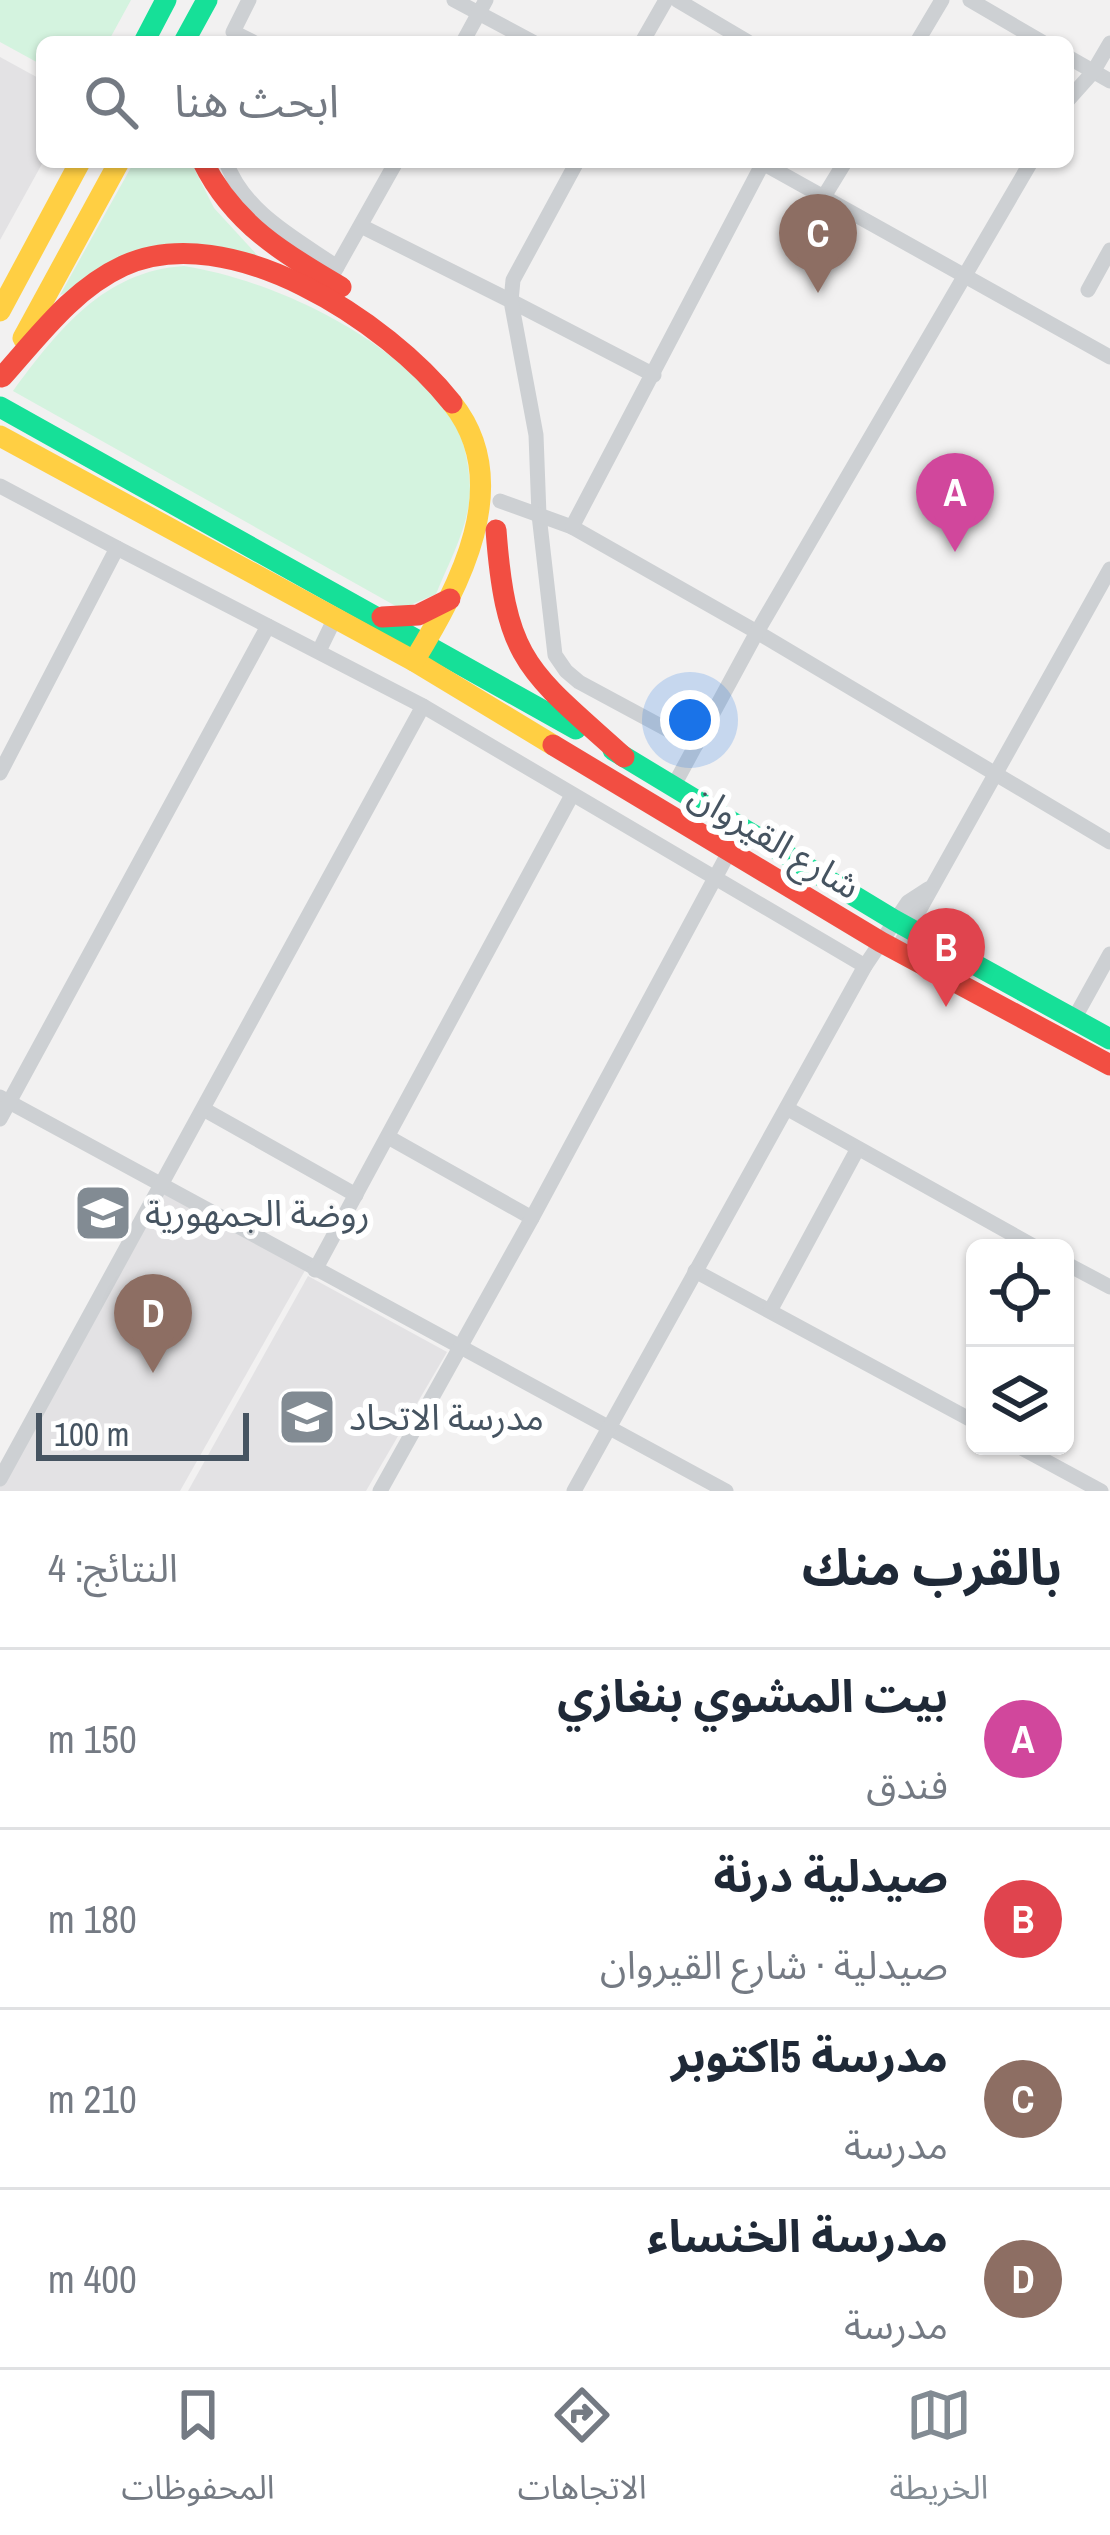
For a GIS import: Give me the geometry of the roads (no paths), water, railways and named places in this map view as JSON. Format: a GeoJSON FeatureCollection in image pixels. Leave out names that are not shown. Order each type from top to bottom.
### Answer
{"type":"FeatureCollection","features":[{"type":"Feature","properties":{"kind":"main road"},"geometry":{"type":"LineString","coordinates":[[147,36],[166,0]]}},
{"type":"Feature","properties":{"kind":"main road"},"geometry":{"type":"LineString","coordinates":[[187,36],[208,0]]}},
{"type":"Feature","properties":{"kind":"main road"},"geometry":{"type":"LineString","coordinates":[[201,36],[208,0]]}},
{"type":"Feature","properties":{"kind":"main road"},"geometry":{"type":"LineString","coordinates":[[0,311],[77,168]]}},
{"type":"Feature","properties":{"kind":"main road"},"geometry":{"type":"LineString","coordinates":[[1,379],[116,168]]}},
{"type":"Feature","properties":{"kind":"main road"},"geometry":{"type":"LineString","coordinates":[[205,168],[214,190],[240,222],[333,274],[415,334]]}},
{"type":"Feature","properties":{"kind":"main road"},"geometry":{"type":"LineString","coordinates":[[1,379],[88,288],[121,266],[186,253],[225,258],[298,286],[410,354],[446,390],[466,419],[477,448],[479,506],[427,656]]}},
{"type":"Feature","properties":{"kind":"main road"},"geometry":{"type":"LineString","coordinates":[[455,372],[481,410],[497,458],[496,530],[503,608],[514,643],[546,685],[624,757]]}},
{"type":"Feature","properties":{"kind":"main road"},"geometry":{"type":"LineString","coordinates":[[0,407],[382,617],[427,656]]}},
{"type":"Feature","properties":{"kind":"main road"},"geometry":{"type":"LineString","coordinates":[[5,439],[335,618],[427,656],[624,757],[902,924],[1110,1039]]}},
{"type":"Feature","properties":{"kind":"main road"},"geometry":{"type":"LineString","coordinates":[[427,656],[496,530]]}},
{"type":"Feature","properties":{"kind":"main road"},"geometry":{"type":"LineString","coordinates":[[382,617],[414,618],[450,598]]}},
{"type":"Feature","properties":{"kind":"main road","name":"شارع القيروان"},"geometry":{"type":"LineString","coordinates":[[427,656],[729,852],[889,946],[1110,1065]]}},
{"type":"Feature","properties":{"kind":"street"},"geometry":{"type":"LineString","coordinates":[[231,36],[249,0]]}},
{"type":"Feature","properties":{"kind":"street"},"geometry":{"type":"LineString","coordinates":[[454,0],[482,7],[524,36]]}},
{"type":"Feature","properties":{"kind":"street"},"geometry":{"type":"LineString","coordinates":[[645,36],[666,0]]}},
{"type":"Feature","properties":{"kind":"street"},"geometry":{"type":"LineString","coordinates":[[677,0],[738,36]]}},
{"type":"Feature","properties":{"kind":"street"},"geometry":{"type":"LineString","coordinates":[[921,36],[942,0]]}},
{"type":"Feature","properties":{"kind":"street"},"geometry":{"type":"LineString","coordinates":[[970,0],[1032,36]]}},
{"type":"Feature","properties":{"kind":"street"},"geometry":{"type":"LineString","coordinates":[[466,36],[482,7]]}},
{"type":"Feature","properties":{"kind":"street"},"geometry":{"type":"LineString","coordinates":[[1074,93],[1110,43]]}},
{"type":"Feature","properties":{"kind":"street"},"geometry":{"type":"LineString","coordinates":[[1074,61],[1110,81]]}},
{"type":"Feature","properties":{"kind":"street"},"geometry":{"type":"LineString","coordinates":[[229,168],[241,191],[265,218],[333,274],[393,168]]}},
{"type":"Feature","properties":{"kind":"street"},"geometry":{"type":"LineString","coordinates":[[574,168],[513,280],[511,301],[536,435],[539,515],[555,655],[566,671],[696,746]]}},
{"type":"Feature","properties":{"kind":"street"},"geometry":{"type":"LineString","coordinates":[[572,527],[759,168]]}},
{"type":"Feature","properties":{"kind":"street"},"geometry":{"type":"LineString","coordinates":[[771,168],[1110,357]]}},
{"type":"Feature","properties":{"kind":"street"},"geometry":{"type":"LineString","coordinates":[[824,198],[842,168]]}},
{"type":"Feature","properties":{"kind":"street"},"geometry":{"type":"LineString","coordinates":[[674,787],[757,632],[1028,168]]}},
{"type":"Feature","properties":{"kind":"street"},"geometry":{"type":"LineString","coordinates":[[361,226],[654,375]]}},
{"type":"Feature","properties":{"kind":"street"},"geometry":{"type":"LineString","coordinates":[[1088,290],[1110,250]]}},
{"type":"Feature","properties":{"kind":"street"},"geometry":{"type":"LineString","coordinates":[[0,486],[424,706],[865,966]]}},
{"type":"Feature","properties":{"kind":"street"},"geometry":{"type":"LineString","coordinates":[[500,501],[572,527],[1110,842]]}},
{"type":"Feature","properties":{"kind":"street"},"geometry":{"type":"LineString","coordinates":[[0,773],[117,548]]}},
{"type":"Feature","properties":{"kind":"street"},"geometry":{"type":"LineString","coordinates":[[574,1491],[865,966],[889,946],[928,889],[1110,569]]}},
{"type":"Feature","properties":{"kind":"street"},"geometry":{"type":"LineString","coordinates":[[319,652],[335,618]]}},
{"type":"Feature","properties":{"kind":"street"},"geometry":{"type":"LineString","coordinates":[[0,1119],[5,1100],[268,626]]}},
{"type":"Feature","properties":{"kind":"street"},"geometry":{"type":"LineString","coordinates":[[0,1479],[424,706]]}},
{"type":"Feature","properties":{"kind":"street"},"geometry":{"type":"LineString","coordinates":[[315,1270],[572,795]]}},
{"type":"Feature","properties":{"kind":"street"},"geometry":{"type":"LineString","coordinates":[[380,1491],[729,852]]}},
{"type":"Feature","properties":{"kind":"street"},"geometry":{"type":"LineString","coordinates":[[1074,1018],[1110,954]]}},
{"type":"Feature","properties":{"kind":"street"},"geometry":{"type":"LineString","coordinates":[[5,1100],[726,1491]]}},
{"type":"Feature","properties":{"kind":"street"},"geometry":{"type":"LineString","coordinates":[[788,1108],[1020,1239]]}},
{"type":"Feature","properties":{"kind":"street"},"geometry":{"type":"LineString","coordinates":[[205,1110],[356,1195]]}},
{"type":"Feature","properties":{"kind":"street"},"geometry":{"type":"LineString","coordinates":[[388,1136],[532,1218]]}},
{"type":"Feature","properties":{"kind":"street"},"geometry":{"type":"LineString","coordinates":[[770,1311],[857,1150]]}},
{"type":"Feature","properties":{"kind":"street"},"geometry":{"type":"LineString","coordinates":[[1074,1268],[1110,1287]]}},
{"type":"Feature","properties":{"kind":"street"},"geometry":{"type":"LineString","coordinates":[[694,1271],[966,1418]]}},
{"type":"Feature","properties":{"kind":"street"},"geometry":{"type":"LineString","coordinates":[[1035,1455],[1101,1491]]}},
{"type":"Feature","properties":{"kind":"place","name":"مدرسة 5اكتوبر"},"geometry":{"type":"Point","coordinates":[818,293]}},
{"type":"Feature","properties":{"kind":"place","name":"بيت المشوي بنغازي"},"geometry":{"type":"Point","coordinates":[955,552]}},
{"type":"Feature","properties":{"kind":"place","name":"صيدلية درنة"},"geometry":{"type":"Point","coordinates":[946,1007]}},
{"type":"Feature","properties":{"kind":"place","name":"روضة الجمهورية"},"geometry":{"type":"Point","coordinates":[103,1213]}},
{"type":"Feature","properties":{"kind":"place","name":"مدرسة الخنساء"},"geometry":{"type":"Point","coordinates":[153,1373]}},
{"type":"Feature","properties":{"kind":"place","name":"مدرسة الاتحاد"},"geometry":{"type":"Point","coordinates":[307,1417]}}]}
